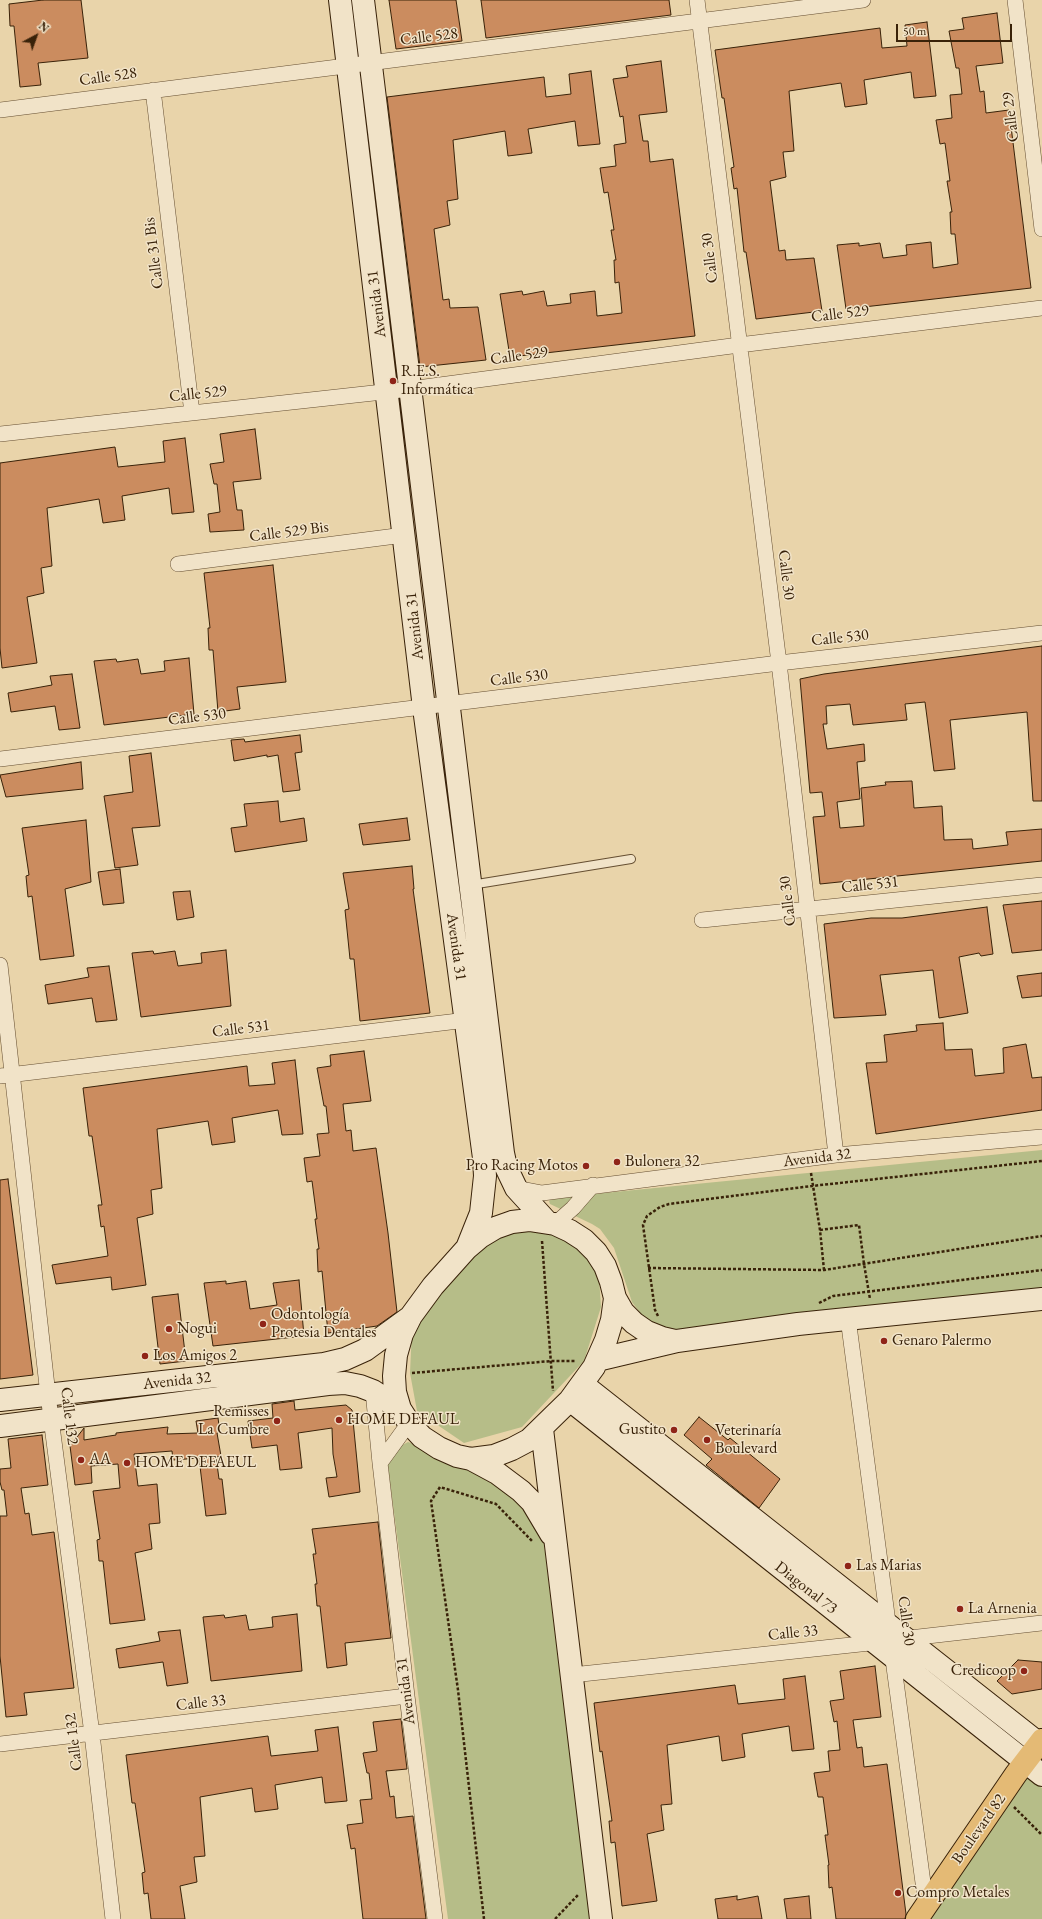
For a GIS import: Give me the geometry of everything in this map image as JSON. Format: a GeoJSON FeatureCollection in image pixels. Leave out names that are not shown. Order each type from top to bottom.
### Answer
{"type":"FeatureCollection","features":[{"type":"Feature","properties":{"kind":"highway","name":"Boulevard 82"},"geometry":{"type":"LineString","coordinates":[[921,1912],[1034,1768],[1041,1743]]}},
{"type":"Feature","properties":{"kind":"main road","name":"Avenida 31"},"geometry":{"type":"LineString","coordinates":[[340,0],[424,708],[476,1019],[506,1167],[516,1188],[547,1223]]}},
{"type":"Feature","properties":{"kind":"main road","name":"Avenida 31"},"geometry":{"type":"LineString","coordinates":[[363,0],[470,885],[485,1176],[481,1213],[467,1248]]}},
{"type":"Feature","properties":{"kind":"main road"},"geometry":{"type":"LineString","coordinates":[[404,1416],[395,1392],[394,1376],[396,1355],[400,1341],[412,1316],[433,1286],[467,1248],[480,1237],[495,1228],[512,1222],[529,1220],[547,1223],[570,1231],[584,1240],[596,1252],[607,1272],[615,1298],[623,1312],[634,1323],[647,1332],[662,1338],[677,1341]]}},
{"type":"Feature","properties":{"kind":"main road"},"geometry":{"type":"LineString","coordinates":[[471,1459],[494,1456],[512,1449],[529,1440],[542,1429],[581,1384],[606,1340],[612,1320],[615,1298]]}},
{"type":"Feature","properties":{"kind":"main road"},"geometry":{"type":"LineString","coordinates":[[581,1384],[677,1341],[848,1318],[1042,1299]]}},
{"type":"Feature","properties":{"kind":"main road","name":"Avenida 32"},"geometry":{"type":"LineString","coordinates":[[0,1400],[324,1364],[345,1359],[365,1350],[412,1316]]}},
{"type":"Feature","properties":{"kind":"main road","name":"Avenida 32"},"geometry":{"type":"LineString","coordinates":[[0,1426],[345,1383],[373,1391],[404,1416],[422,1437],[438,1448],[457,1456],[471,1459]]}},
{"type":"Feature","properties":{"kind":"main road","name":"Diagonal 73"},"geometry":{"type":"LineString","coordinates":[[581,1384],[891,1640],[1034,1768]]}},
{"type":"Feature","properties":{"kind":"main road"},"geometry":{"type":"LineString","coordinates":[[542,1429],[546,1545]]}},
{"type":"Feature","properties":{"kind":"main road"},"geometry":{"type":"LineString","coordinates":[[471,1459],[497,1473],[521,1491],[532,1502],[542,1518],[572,1675],[601,1919]]}},
{"type":"Feature","properties":{"kind":"main road","name":"Diagonal 73"},"geometry":{"type":"LineString","coordinates":[[891,1640],[1041,1743]]}},
{"type":"Feature","properties":{"kind":"street","name":"Calle 30"},"geometry":{"type":"LineString","coordinates":[[697,0],[779,663],[836,1155]]}},
{"type":"Feature","properties":{"kind":"street","name":"Calle 528"},"geometry":{"type":"LineString","coordinates":[[0,110],[863,0]]}},
{"type":"Feature","properties":{"kind":"street","name":"Calle 29"},"geometry":{"type":"LineString","coordinates":[[1015,0],[1042,229]]}},
{"type":"Feature","properties":{"kind":"street","name":"Calle 31 Bis"},"geometry":{"type":"LineString","coordinates":[[153,90],[192,413]]}},
{"type":"Feature","properties":{"kind":"street","name":"Calle 529"},"geometry":{"type":"LineString","coordinates":[[0,434],[410,389],[739,345],[1042,308]]}},
{"type":"Feature","properties":{"kind":"street","name":"Calle 529 Bis"},"geometry":{"type":"LineString","coordinates":[[178,564],[404,535]]}},
{"type":"Feature","properties":{"kind":"street","name":"Calle 530"},"geometry":{"type":"LineString","coordinates":[[0,759],[424,708],[779,663],[1042,634]]}},
{"type":"Feature","properties":{"kind":"street","name":"Calle 531"},"geometry":{"type":"LineString","coordinates":[[702,920],[1042,885]]}},
{"type":"Feature","properties":{"kind":"street","name":"Calle 132"},"geometry":{"type":"LineString","coordinates":[[0,965],[7,1075],[92,1734],[113,1919]]}},
{"type":"Feature","properties":{"kind":"street","name":"Calle 531"},"geometry":{"type":"LineString","coordinates":[[7,1075],[476,1019]]}},
{"type":"Feature","properties":{"kind":"street","name":"Avenida 32"},"geometry":{"type":"LineString","coordinates":[[516,1188],[542,1193],[593,1185],[809,1158],[1042,1137]]}},
{"type":"Feature","properties":{"kind":"street"},"geometry":{"type":"LineString","coordinates":[[547,1223],[573,1208],[593,1185]]}},
{"type":"Feature","properties":{"kind":"street","name":"Calle 30"},"geometry":{"type":"LineString","coordinates":[[848,1318],[891,1640],[921,1912]]}},
{"type":"Feature","properties":{"kind":"street","name":"Avenida 31"},"geometry":{"type":"LineString","coordinates":[[373,1391],[407,1696],[435,1919]]}},
{"type":"Feature","properties":{"kind":"street"},"geometry":{"type":"LineString","coordinates":[[380,1463],[404,1416]]}},
{"type":"Feature","properties":{"kind":"street","name":"Calle 33"},"geometry":{"type":"LineString","coordinates":[[572,1675],[1042,1623]]}},
{"type":"Feature","properties":{"kind":"street","name":"Calle 33"},"geometry":{"type":"LineString","coordinates":[[0,1744],[407,1696]]}},
{"type":"Feature","properties":{"kind":"lane"},"geometry":{"type":"LineString","coordinates":[[470,885],[631,859]]}},
{"type":"Feature","properties":{"kind":"path"},"geometry":{"type":"LineString","coordinates":[[809,1158],[812,1186],[820,1230],[824,1270]]}},
{"type":"Feature","properties":{"kind":"path"},"geometry":{"type":"LineString","coordinates":[[659,1318],[655,1310],[643,1225],[647,1216],[660,1207],[669,1204],[812,1186],[1042,1161]]}},
{"type":"Feature","properties":{"kind":"path"},"geometry":{"type":"LineString","coordinates":[[394,1376],[552,1361],[584,1361],[581,1384],[553,1402],[552,1361],[547,1223]]}},
{"type":"Feature","properties":{"kind":"path"},"geometry":{"type":"LineString","coordinates":[[820,1230],[859,1225],[873,1316]]}},
{"type":"Feature","properties":{"kind":"path"},"geometry":{"type":"LineString","coordinates":[[648,1268],[824,1270],[1042,1236]]}},
{"type":"Feature","properties":{"kind":"path"},"geometry":{"type":"LineString","coordinates":[[815,1305],[832,1296],[869,1290],[1042,1270]]}},
{"type":"Feature","properties":{"kind":"path"},"geometry":{"type":"LineString","coordinates":[[484,1919],[458,1690],[431,1501],[440,1487],[496,1504],[546,1545]]}},
{"type":"Feature","properties":{"kind":"path"},"geometry":{"type":"LineString","coordinates":[[1009,1803],[1042,1835]]}},
{"type":"Feature","properties":{"kind":"path"},"geometry":{"type":"LineString","coordinates":[[555,1919],[578,1896],[578,1888]]}},
{"type":"Feature","properties":{"kind":"green space"},"geometry":{"type":"Polygon","coordinates":[[[1042,1150],[1042,1290],[680,1332],[669,1330],[649,1322],[641,1314],[632,1302],[614,1248],[600,1229],[550,1204],[549,1201],[553,1198],[1042,1150]]]}},
{"type":"Feature","properties":{"kind":"green space"},"geometry":{"type":"Polygon","coordinates":[[[540,1222],[598,1262],[601,1307],[584,1361],[522,1427],[464,1443],[417,1411],[410,1373],[412,1329],[452,1269],[495,1240],[540,1222]]]}},
{"type":"Feature","properties":{"kind":"green space"},"geometry":{"type":"Polygon","coordinates":[[[408,1442],[500,1477],[541,1520],[590,1919],[448,1919],[387,1460],[395,1449],[408,1442]]]}},
{"type":"Feature","properties":{"kind":"green space"},"geometry":{"type":"Polygon","coordinates":[[[1028,1776],[1042,1788],[1042,1919],[931,1919],[959,1873],[1028,1776]]]}},
{"type":"Feature","properties":{"kind":"building"},"geometry":{"type":"Polygon","coordinates":[[[43,0],[81,0],[88,58],[38,63],[41,85],[20,87],[14,26],[10,26],[9,4],[43,0]]]}},
{"type":"Feature","properties":{"kind":"building"},"geometry":{"type":"Polygon","coordinates":[[[389,0],[456,0],[462,41],[396,49],[389,0]]]}},
{"type":"Feature","properties":{"kind":"building"},"geometry":{"type":"Polygon","coordinates":[[[481,0],[669,0],[671,15],[486,38],[481,0]]]}},
{"type":"Feature","properties":{"kind":"building"},"geometry":{"type":"Polygon","coordinates":[[[997,13],[1003,63],[976,66],[980,92],[984,91],[986,113],[1009,110],[1031,288],[846,309],[837,245],[859,243],[859,246],[880,243],[883,258],[907,255],[906,245],[931,242],[933,268],[958,264],[955,234],[951,234],[950,212],[952,212],[947,181],[950,181],[945,143],[940,144],[936,120],[952,118],[950,95],[962,94],[959,68],[956,68],[949,31],[964,29],[962,18],[997,13]]]}},
{"type":"Feature","properties":{"kind":"building"},"geometry":{"type":"Polygon","coordinates":[[[927,22],[936,96],[914,98],[911,72],[864,80],[867,104],[845,107],[841,83],[789,91],[794,151],[783,152],[786,177],[770,181],[779,251],[785,250],[786,260],[814,258],[822,311],[756,319],[746,252],[744,252],[737,188],[734,189],[731,168],[734,167],[715,50],[880,28],[882,48],[907,46],[905,25],[927,22]]]}},
{"type":"Feature","properties":{"kind":"building"},"geometry":{"type":"Polygon","coordinates":[[[661,61],[667,112],[639,115],[643,141],[648,141],[650,162],[673,159],[695,336],[510,357],[500,294],[522,291],[523,295],[544,291],[547,306],[571,303],[570,294],[595,291],[597,316],[622,313],[619,282],[615,283],[614,260],[616,260],[611,230],[614,230],[608,192],[604,193],[600,168],[616,166],[614,145],[626,143],[623,116],[620,117],[613,79],[628,77],[626,66],[661,61]]]}},
{"type":"Feature","properties":{"kind":"building"},"geometry":{"type":"Polygon","coordinates":[[[591,71],[600,144],[578,146],[575,121],[528,129],[532,153],[508,156],[505,131],[453,140],[458,199],[447,201],[450,225],[434,229],[443,300],[449,299],[450,308],[478,307],[486,360],[420,367],[387,97],[544,77],[546,97],[571,94],[569,74],[591,71]]]}},
{"type":"Feature","properties":{"kind":"building"},"geometry":{"type":"Polygon","coordinates":[[[255,429],[261,479],[233,482],[237,510],[242,510],[244,530],[210,532],[208,514],[220,512],[217,484],[214,484],[210,464],[224,462],[220,434],[255,429]]]}},
{"type":"Feature","properties":{"kind":"building"},"geometry":{"type":"Polygon","coordinates":[[[185,438],[194,512],[172,514],[169,488],[122,496],[125,520],[103,523],[99,499],[47,508],[52,566],[41,568],[44,593],[27,597],[37,663],[2,668],[0,648],[0,463],[115,447],[118,467],[165,462],[163,441],[185,438]]]}},
{"type":"Feature","properties":{"kind":"building"},"geometry":{"type":"Polygon","coordinates":[[[273,565],[286,682],[237,687],[240,709],[218,712],[213,650],[209,650],[208,628],[210,628],[204,573],[273,565]]]}},
{"type":"Feature","properties":{"kind":"building"},"geometry":{"type":"Polygon","coordinates":[[[1042,646],[1042,801],[1033,801],[1027,712],[950,720],[955,769],[934,771],[925,702],[905,704],[907,720],[853,725],[850,704],[826,706],[827,724],[823,724],[827,749],[864,744],[865,761],[857,762],[860,799],[837,802],[840,828],[864,826],[861,788],[886,785],[885,782],[912,781],[914,808],[942,806],[944,840],[972,839],[973,849],[1008,845],[1006,832],[1042,829],[1042,861],[820,884],[813,817],[825,816],[822,792],[810,793],[800,679],[824,674],[1042,646]]]}},
{"type":"Feature","properties":{"kind":"building"},"geometry":{"type":"Polygon","coordinates":[[[189,658],[194,714],[104,725],[94,661],[116,659],[117,662],[138,659],[141,674],[165,671],[164,661],[189,658]]]}},
{"type":"Feature","properties":{"kind":"building"},"geometry":{"type":"Polygon","coordinates":[[[72,674],[80,728],[59,730],[55,706],[11,712],[8,693],[52,685],[50,676],[72,674]]]}},
{"type":"Feature","properties":{"kind":"building"},"geometry":{"type":"Polygon","coordinates":[[[300,735],[302,752],[295,753],[300,790],[283,792],[278,755],[267,757],[267,755],[234,761],[231,740],[244,739],[245,742],[300,735]]]}},
{"type":"Feature","properties":{"kind":"building"},"geometry":{"type":"Polygon","coordinates":[[[151,753],[160,826],[132,828],[138,865],[115,868],[104,796],[133,792],[129,756],[151,753]]]}},
{"type":"Feature","properties":{"kind":"building"},"geometry":{"type":"Polygon","coordinates":[[[81,762],[83,789],[6,797],[0,775],[81,762]]]}},
{"type":"Feature","properties":{"kind":"building"},"geometry":{"type":"Polygon","coordinates":[[[278,801],[280,822],[304,818],[307,841],[235,852],[231,828],[247,826],[244,804],[278,801]]]}},
{"type":"Feature","properties":{"kind":"building"},"geometry":{"type":"Polygon","coordinates":[[[407,818],[410,840],[363,845],[359,824],[407,818]]]}},
{"type":"Feature","properties":{"kind":"building"},"geometry":{"type":"Polygon","coordinates":[[[86,820],[91,882],[65,889],[74,956],[40,960],[32,896],[28,897],[26,876],[29,875],[22,828],[86,820]]]}},
{"type":"Feature","properties":{"kind":"building"},"geometry":{"type":"Polygon","coordinates":[[[412,866],[413,889],[430,1013],[360,1021],[354,959],[350,959],[345,910],[349,909],[343,873],[412,866]]]}},
{"type":"Feature","properties":{"kind":"building"},"geometry":{"type":"Polygon","coordinates":[[[120,869],[124,903],[103,905],[98,872],[120,869]]]}},
{"type":"Feature","properties":{"kind":"building"},"geometry":{"type":"Polygon","coordinates":[[[190,891],[194,917],[177,920],[173,892],[190,891]]]}},
{"type":"Feature","properties":{"kind":"building"},"geometry":{"type":"Polygon","coordinates":[[[1042,901],[1042,950],[1012,953],[1003,905],[1042,901]]]}},
{"type":"Feature","properties":{"kind":"building"},"geometry":{"type":"Polygon","coordinates":[[[987,907],[993,954],[981,956],[979,953],[959,957],[968,1013],[939,1018],[933,970],[880,975],[886,1015],[834,1018],[824,924],[871,918],[902,918],[987,907]]]}},
{"type":"Feature","properties":{"kind":"building"},"geometry":{"type":"Polygon","coordinates":[[[226,950],[231,1006],[141,1017],[132,953],[153,951],[154,954],[175,951],[178,966],[202,963],[201,953],[226,950]]]}},
{"type":"Feature","properties":{"kind":"building"},"geometry":{"type":"Polygon","coordinates":[[[109,966],[117,1020],[96,1022],[92,998],[48,1004],[45,985],[89,977],[87,968],[109,966]]]}},
{"type":"Feature","properties":{"kind":"building"},"geometry":{"type":"Polygon","coordinates":[[[1042,973],[1042,996],[1022,998],[1017,976],[1042,973]]]}},
{"type":"Feature","properties":{"kind":"building"},"geometry":{"type":"Polygon","coordinates":[[[943,1023],[945,1050],[972,1049],[975,1076],[1004,1073],[1003,1048],[1026,1044],[1032,1078],[1042,1077],[1042,1110],[876,1134],[866,1063],[887,1062],[884,1035],[917,1031],[916,1025],[943,1023]]]}},
{"type":"Feature","properties":{"kind":"building"},"geometry":{"type":"Polygon","coordinates":[[[364,1051],[371,1101],[343,1104],[346,1131],[351,1130],[353,1151],[376,1148],[397,1312],[377,1326],[328,1333],[322,1271],[318,1272],[317,1249],[319,1249],[312,1181],[307,1182],[304,1158],[320,1156],[317,1134],[329,1133],[326,1106],[324,1106],[317,1068],[331,1066],[330,1055],[364,1051]]]}},
{"type":"Feature","properties":{"kind":"building"},"geometry":{"type":"Polygon","coordinates":[[[295,1060],[303,1134],[282,1135],[278,1110],[232,1118],[235,1142],[212,1145],[208,1121],[157,1129],[162,1188],[151,1190],[153,1214],[137,1218],[146,1285],[112,1290],[111,1277],[56,1284],[52,1265],[108,1256],[104,1226],[101,1227],[98,1205],[102,1205],[92,1136],[89,1136],[83,1088],[247,1066],[249,1086],[275,1084],[272,1063],[295,1060]]]}},
{"type":"Feature","properties":{"kind":"building"},"geometry":{"type":"Polygon","coordinates":[[[8,1179],[33,1375],[0,1379],[0,1180],[8,1179]]]}},
{"type":"Feature","properties":{"kind":"building"},"geometry":{"type":"Polygon","coordinates":[[[299,1280],[304,1336],[213,1346],[204,1283],[226,1281],[226,1284],[246,1281],[250,1309],[277,1305],[273,1283],[299,1280]]]}},
{"type":"Feature","properties":{"kind":"building","name":"Nogui"},"geometry":{"type":"Polygon","coordinates":[[[178,1294],[186,1361],[160,1364],[152,1297],[178,1294]]]}},
{"type":"Feature","properties":{"kind":"building"},"geometry":{"type":"Polygon","coordinates":[[[294,1401],[295,1410],[346,1405],[352,1410],[360,1492],[329,1497],[326,1478],[337,1477],[333,1454],[332,1428],[298,1433],[302,1468],[280,1470],[277,1445],[252,1448],[248,1421],[273,1418],[272,1404],[294,1401]]]}},
{"type":"Feature","properties":{"kind":"building"},"geometry":{"type":"Polygon","coordinates":[[[699,1417],[728,1440],[730,1438],[780,1479],[759,1508],[706,1465],[712,1459],[684,1435],[699,1417]]]}},
{"type":"Feature","properties":{"kind":"building"},"geometry":{"type":"Polygon","coordinates":[[[218,1418],[220,1432],[217,1433],[221,1456],[216,1457],[219,1479],[222,1479],[226,1514],[206,1516],[199,1458],[173,1460],[172,1451],[134,1454],[138,1486],[157,1484],[160,1523],[149,1524],[152,1549],[135,1553],[145,1620],[110,1624],[103,1561],[99,1561],[97,1540],[100,1539],[93,1491],[120,1488],[118,1464],[91,1466],[92,1483],[75,1485],[70,1446],[84,1428],[84,1440],[116,1435],[116,1433],[168,1427],[167,1434],[198,1433],[196,1421],[218,1418]]]}},
{"type":"Feature","properties":{"kind":"building"},"geometry":{"type":"Polygon","coordinates":[[[42,1435],[48,1485],[21,1488],[25,1514],[29,1513],[32,1535],[54,1532],[74,1688],[24,1693],[27,1715],[6,1717],[0,1656],[0,1516],[7,1516],[4,1490],[2,1490],[0,1482],[0,1469],[11,1468],[8,1439],[42,1435]]]}},
{"type":"Feature","properties":{"kind":"building"},"geometry":{"type":"Polygon","coordinates":[[[378,1522],[391,1638],[345,1643],[347,1665],[327,1668],[320,1606],[317,1606],[315,1584],[317,1584],[313,1554],[316,1554],[312,1529],[378,1522]]]}},
{"type":"Feature","properties":{"kind":"building"},"geometry":{"type":"Polygon","coordinates":[[[297,1614],[302,1671],[211,1681],[203,1617],[224,1615],[225,1618],[246,1615],[249,1630],[273,1627],[272,1617],[297,1614]]]}},
{"type":"Feature","properties":{"kind":"building"},"geometry":{"type":"Polygon","coordinates":[[[180,1630],[188,1683],[167,1686],[163,1662],[119,1668],[116,1649],[160,1641],[158,1632],[180,1630]]]}},
{"type":"Feature","properties":{"kind":"building","name":"Credicoop"},"geometry":{"type":"Polygon","coordinates":[[[1018,1660],[1042,1662],[1042,1689],[1012,1694],[997,1681],[1018,1660]]]}},
{"type":"Feature","properties":{"kind":"building"},"geometry":{"type":"Polygon","coordinates":[[[875,1666],[881,1717],[853,1720],[857,1748],[862,1747],[864,1767],[887,1764],[906,1914],[905,1919],[836,1919],[832,1887],[829,1888],[829,1865],[825,1835],[828,1835],[823,1797],[818,1797],[814,1773],[830,1771],[828,1751],[840,1750],[837,1721],[834,1722],[830,1701],[844,1699],[840,1671],[875,1666]]]}},
{"type":"Feature","properties":{"kind":"building"},"geometry":{"type":"Polygon","coordinates":[[[805,1676],[814,1749],[792,1751],[789,1726],[742,1734],[745,1757],[722,1761],[719,1736],[667,1745],[672,1804],[661,1805],[664,1830],[647,1834],[657,1901],[622,1906],[615,1842],[611,1843],[609,1821],[612,1821],[602,1751],[600,1752],[594,1703],[735,1685],[738,1704],[785,1699],[783,1679],[805,1676]]]}},
{"type":"Feature","properties":{"kind":"building"},"geometry":{"type":"Polygon","coordinates":[[[401,1719],[407,1769],[386,1771],[390,1797],[394,1796],[396,1818],[413,1816],[426,1919],[363,1919],[355,1848],[351,1849],[347,1825],[363,1823],[360,1800],[372,1799],[369,1773],[367,1773],[363,1753],[377,1751],[373,1722],[401,1719]]]}},
{"type":"Feature","properties":{"kind":"building"},"geometry":{"type":"Polygon","coordinates":[[[338,1727],[347,1801],[325,1803],[322,1777],[275,1785],[278,1809],[255,1812],[252,1788],[200,1797],[205,1856],[194,1857],[197,1882],[180,1886],[185,1919],[151,1919],[148,1893],[144,1894],[142,1873],[145,1872],[135,1803],[132,1803],[126,1755],[268,1736],[271,1756],[318,1751],[315,1730],[338,1727]]]}},
{"type":"Feature","properties":{"kind":"building"},"geometry":{"type":"Polygon","coordinates":[[[737,1896],[737,1900],[758,1896],[762,1919],[718,1919],[715,1899],[737,1896]]]}},
{"type":"Feature","properties":{"kind":"building"},"geometry":{"type":"Polygon","coordinates":[[[809,1896],[811,1919],[787,1919],[784,1899],[809,1896]]]}},
{"type":"Feature","properties":{"kind":"place","name":"R.E.S. Informática"},"geometry":{"type":"Point","coordinates":[393,381]}},
{"type":"Feature","properties":{"kind":"place","name":"Bulonera 32"},"geometry":{"type":"Point","coordinates":[617,1162]}},
{"type":"Feature","properties":{"kind":"place","name":"Pro Racing Motos"},"geometry":{"type":"Point","coordinates":[586,1166]}},
{"type":"Feature","properties":{"kind":"place","name":"Odontología Protesia Dentales"},"geometry":{"type":"Point","coordinates":[263,1324]}},
{"type":"Feature","properties":{"kind":"place","name":"Nogui"},"geometry":{"type":"Point","coordinates":[169,1329]}},
{"type":"Feature","properties":{"kind":"place","name":"Genaro Palermo"},"geometry":{"type":"Point","coordinates":[884,1341]}},
{"type":"Feature","properties":{"kind":"place","name":"Los Amigos 2"},"geometry":{"type":"Point","coordinates":[145,1356]}},
{"type":"Feature","properties":{"kind":"place","name":"HOME DEFAUL"},"geometry":{"type":"Point","coordinates":[339,1420]}},
{"type":"Feature","properties":{"kind":"place","name":"Remisses La Cumbre"},"geometry":{"type":"Point","coordinates":[277,1421]}},
{"type":"Feature","properties":{"kind":"place","name":"Gustito"},"geometry":{"type":"Point","coordinates":[674,1430]}},
{"type":"Feature","properties":{"kind":"place","name":"Veterinaría Boulevard"},"geometry":{"type":"Point","coordinates":[707,1440]}},
{"type":"Feature","properties":{"kind":"place","name":"AA"},"geometry":{"type":"Point","coordinates":[81,1460]}},
{"type":"Feature","properties":{"kind":"place","name":"HOME DEFAEUL"},"geometry":{"type":"Point","coordinates":[127,1463]}},
{"type":"Feature","properties":{"kind":"place","name":"Las Marias"},"geometry":{"type":"Point","coordinates":[848,1566]}},
{"type":"Feature","properties":{"kind":"place","name":"La Arnenia"},"geometry":{"type":"Point","coordinates":[960,1609]}},
{"type":"Feature","properties":{"kind":"place","name":"Credicoop"},"geometry":{"type":"Point","coordinates":[1024,1671]}},
{"type":"Feature","properties":{"kind":"place","name":"Compro Metales"},"geometry":{"type":"Point","coordinates":[898,1893]}}]}
